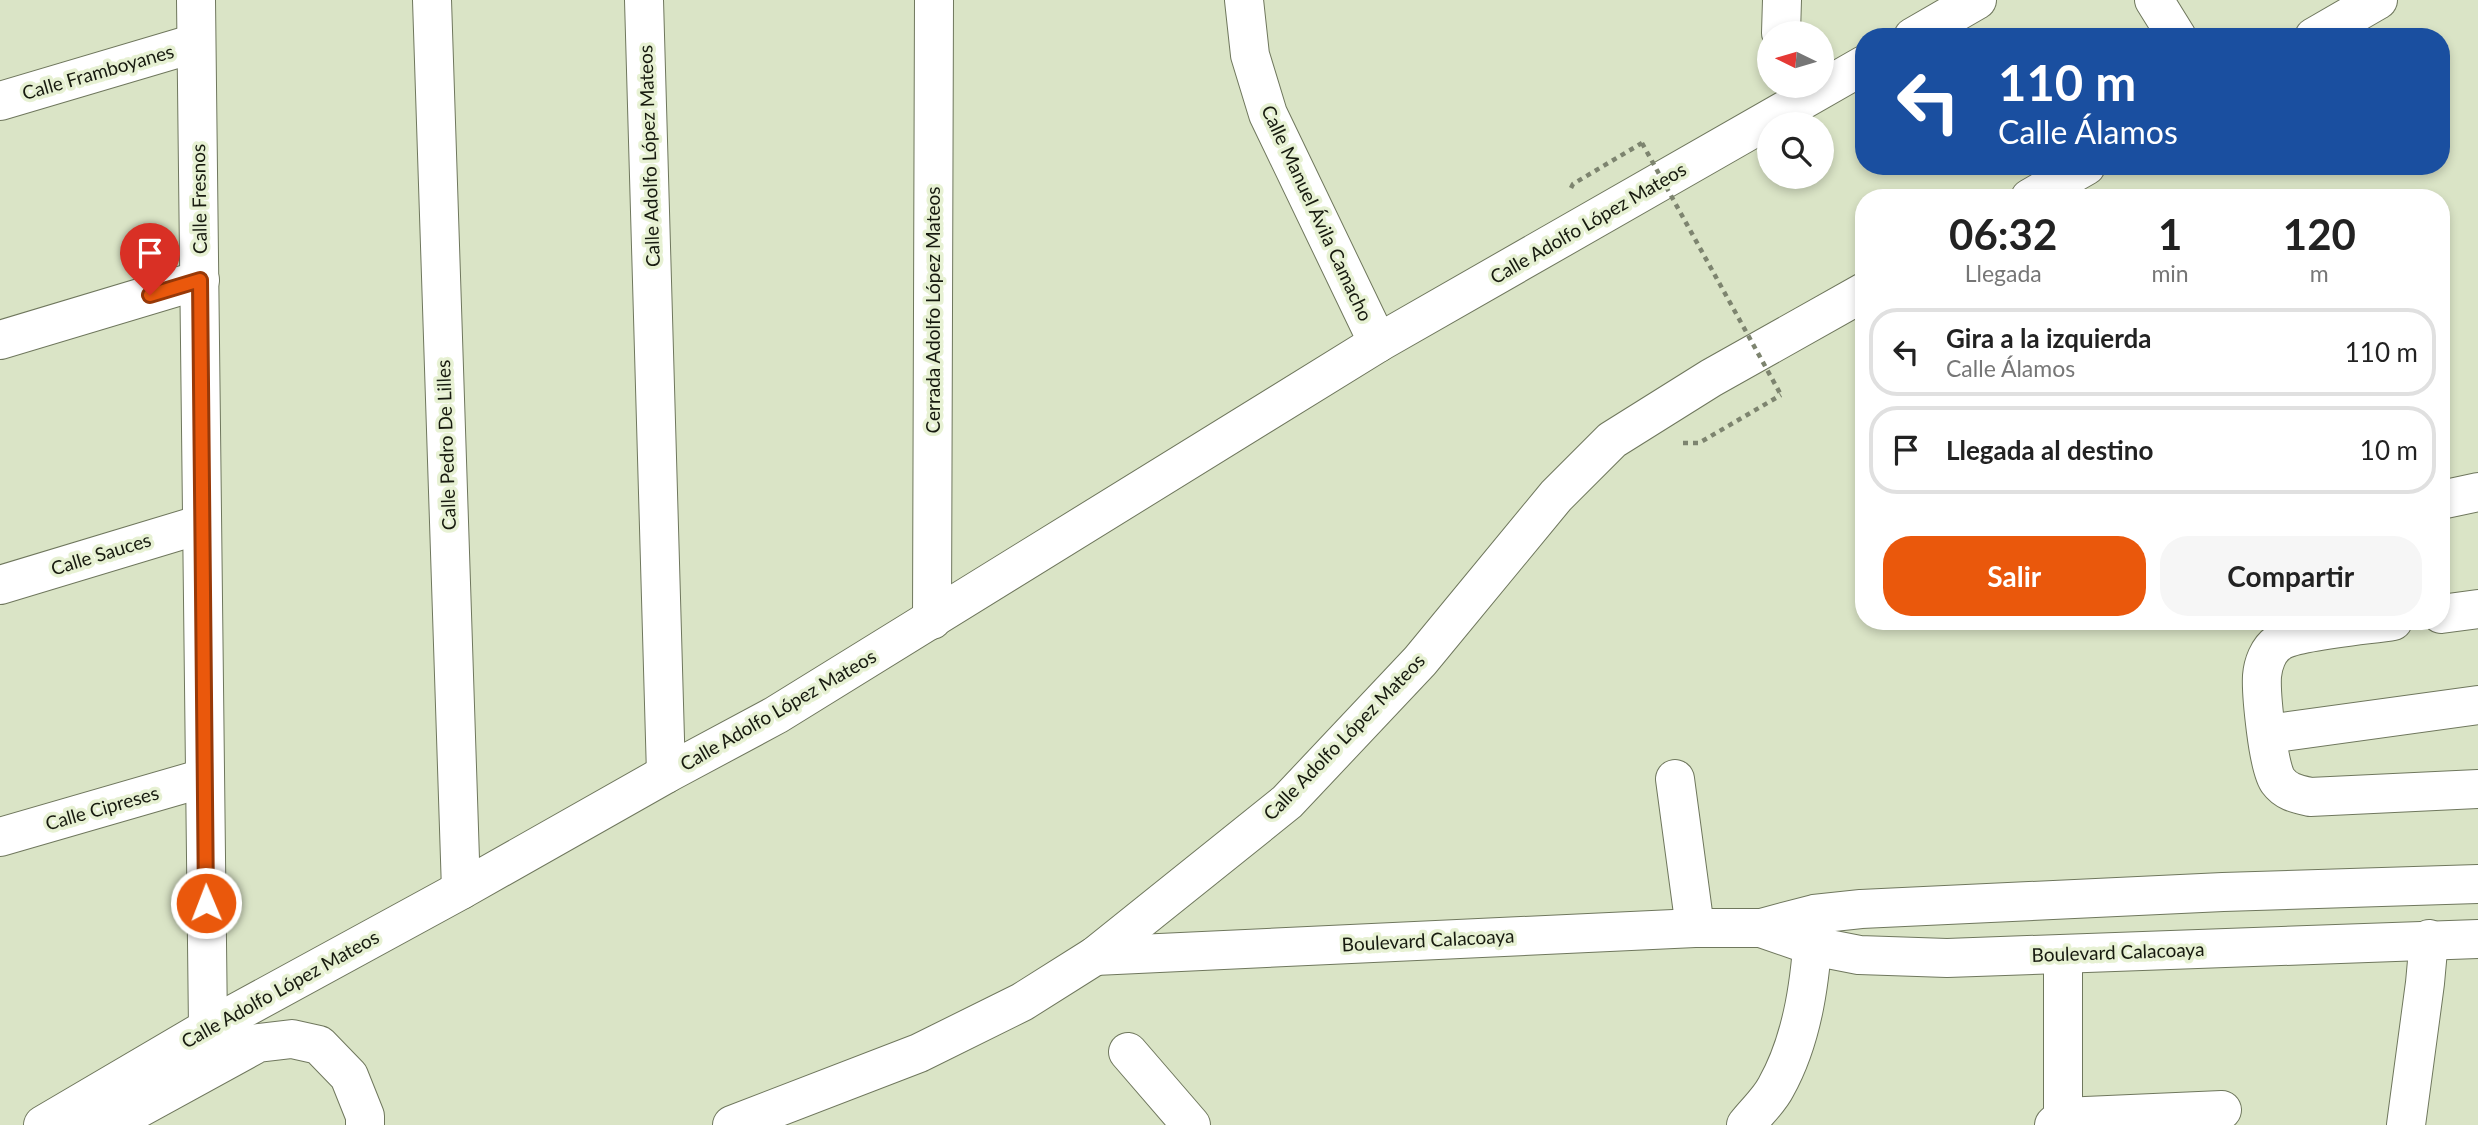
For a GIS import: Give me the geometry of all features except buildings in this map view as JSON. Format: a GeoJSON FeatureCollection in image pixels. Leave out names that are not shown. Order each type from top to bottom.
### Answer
{"type":"FeatureCollection","features":[{"type":"Feature","properties":{"kind":"street","name":"Calle Fresnos"},"geometry":{"type":"LineString","coordinates":[[196,0],[208,1028]]}},
{"type":"Feature","properties":{"kind":"street","name":"Calle Pedro De Lilles"},"geometry":{"type":"LineString","coordinates":[[432,0],[460,890]]}},
{"type":"Feature","properties":{"kind":"street","name":"Calle Adolfo López Mateos"},"geometry":{"type":"LineString","coordinates":[[644,0],[666,774]]}},
{"type":"Feature","properties":{"kind":"street","name":"Cerrada Adolfo López Mateos"},"geometry":{"type":"LineString","coordinates":[[932,620],[934,0]]}},
{"type":"Feature","properties":{"kind":"street","name":"Calle Manuel Ávila Camacho"},"geometry":{"type":"LineString","coordinates":[[1244,0],[1250,55],[1268,114],[1378,343]]}},
{"type":"Feature","properties":{"kind":"street"},"geometry":{"type":"LineString","coordinates":[[1781,21],[1782,0]]}},
{"type":"Feature","properties":{"kind":"street"},"geometry":{"type":"LineString","coordinates":[[1929,28],[1977,0]]}},
{"type":"Feature","properties":{"kind":"street"},"geometry":{"type":"LineString","coordinates":[[2154,0],[2171,28]]}},
{"type":"Feature","properties":{"kind":"street"},"geometry":{"type":"LineString","coordinates":[[2330,28],[2378,0]]}},
{"type":"Feature","properties":{"kind":"street","name":"Calle Framboyanes"},"geometry":{"type":"LineString","coordinates":[[0,101],[196,43]]}},
{"type":"Feature","properties":{"kind":"street","name":"Calle Adolfo López Mateos"},"geometry":{"type":"LineString","coordinates":[[43,1125],[208,1028],[776,715],[1378,343],[1780,100],[1855,69]]}},
{"type":"Feature","properties":{"kind":"street"},"geometry":{"type":"LineString","coordinates":[[2046,189],[2070,175]]}},
{"type":"Feature","properties":{"kind":"street"},"geometry":{"type":"LineString","coordinates":[[0,340],[200,280]]}},
{"type":"Feature","properties":{"kind":"street","name":"Calle Adolfo López Mateos"},"geometry":{"type":"LineString","coordinates":[[732,1125],[919,1053],[1021,1002],[1095,956],[1287,802],[1420,661],[1556,496],[1612,440],[1711,378],[1855,297]]}},
{"type":"Feature","properties":{"kind":"street"},"geometry":{"type":"LineString","coordinates":[[2450,498],[2478,492]]}},
{"type":"Feature","properties":{"kind":"street","name":"Calle Sauces"},"geometry":{"type":"LineString","coordinates":[[0,585],[202,524]]}},
{"type":"Feature","properties":{"kind":"street"},"geometry":{"type":"LineString","coordinates":[[2450,613],[2478,609]]}},
{"type":"Feature","properties":{"kind":"street"},"geometry":{"type":"LineString","coordinates":[[2334,630],[2295,636],[2277,643],[2266,658],[2262,677],[2270,762],[2277,780],[2291,793],[2310,797],[2478,789]]}},
{"type":"Feature","properties":{"kind":"street"},"geometry":{"type":"LineString","coordinates":[[2268,734],[2478,705]]}},
{"type":"Feature","properties":{"kind":"street","name":"Calle Cipreses"},"geometry":{"type":"LineString","coordinates":[[0,837],[204,778]]}},
{"type":"Feature","properties":{"kind":"street"},"geometry":{"type":"LineString","coordinates":[[1675,779],[1695,928]]}},
{"type":"Feature","properties":{"kind":"street","name":"Boulevard Calacoaya"},"geometry":{"type":"LineString","coordinates":[[1813,930],[1861,909],[2223,892],[2478,884]]}},
{"type":"Feature","properties":{"kind":"street"},"geometry":{"type":"LineString","coordinates":[[2223,892],[2227,948]]}},
{"type":"Feature","properties":{"kind":"street"},"geometry":{"type":"LineString","coordinates":[[1947,958],[1948,904]]}},
{"type":"Feature","properties":{"kind":"street","name":"Boulevard Calacoaya"},"geometry":{"type":"LineString","coordinates":[[1095,956],[1695,928],[1813,930],[1860,955],[1947,958],[2478,939]]}},
{"type":"Feature","properties":{"kind":"street"},"geometry":{"type":"LineString","coordinates":[[1745,1125],[1776,1089],[1796,1042],[1807,993],[1813,930]]}},
{"type":"Feature","properties":{"kind":"street"},"geometry":{"type":"LineString","coordinates":[[2406,1125],[2429,939]]}},
{"type":"Feature","properties":{"kind":"street"},"geometry":{"type":"LineString","coordinates":[[2063,954],[2058,1121],[2222,1110]]}},
{"type":"Feature","properties":{"kind":"street"},"geometry":{"type":"LineString","coordinates":[[97,1125],[123,1117],[258,1043],[292,1039],[319,1045],[349,1076],[365,1116],[365,1125]]}},
{"type":"Feature","properties":{"kind":"street"},"geometry":{"type":"LineString","coordinates":[[1128,1052],[1191,1125]]}},
{"type":"Feature","properties":{"kind":"path"},"geometry":{"type":"LineString","coordinates":[[1573,184],[1642,143],[1781,396],[1699,443]]}},
{"type":"Feature","properties":{"kind":"route"},"geometry":{"type":"LineString","coordinates":[[150,295],[200,280],[206,903]]}}]}
